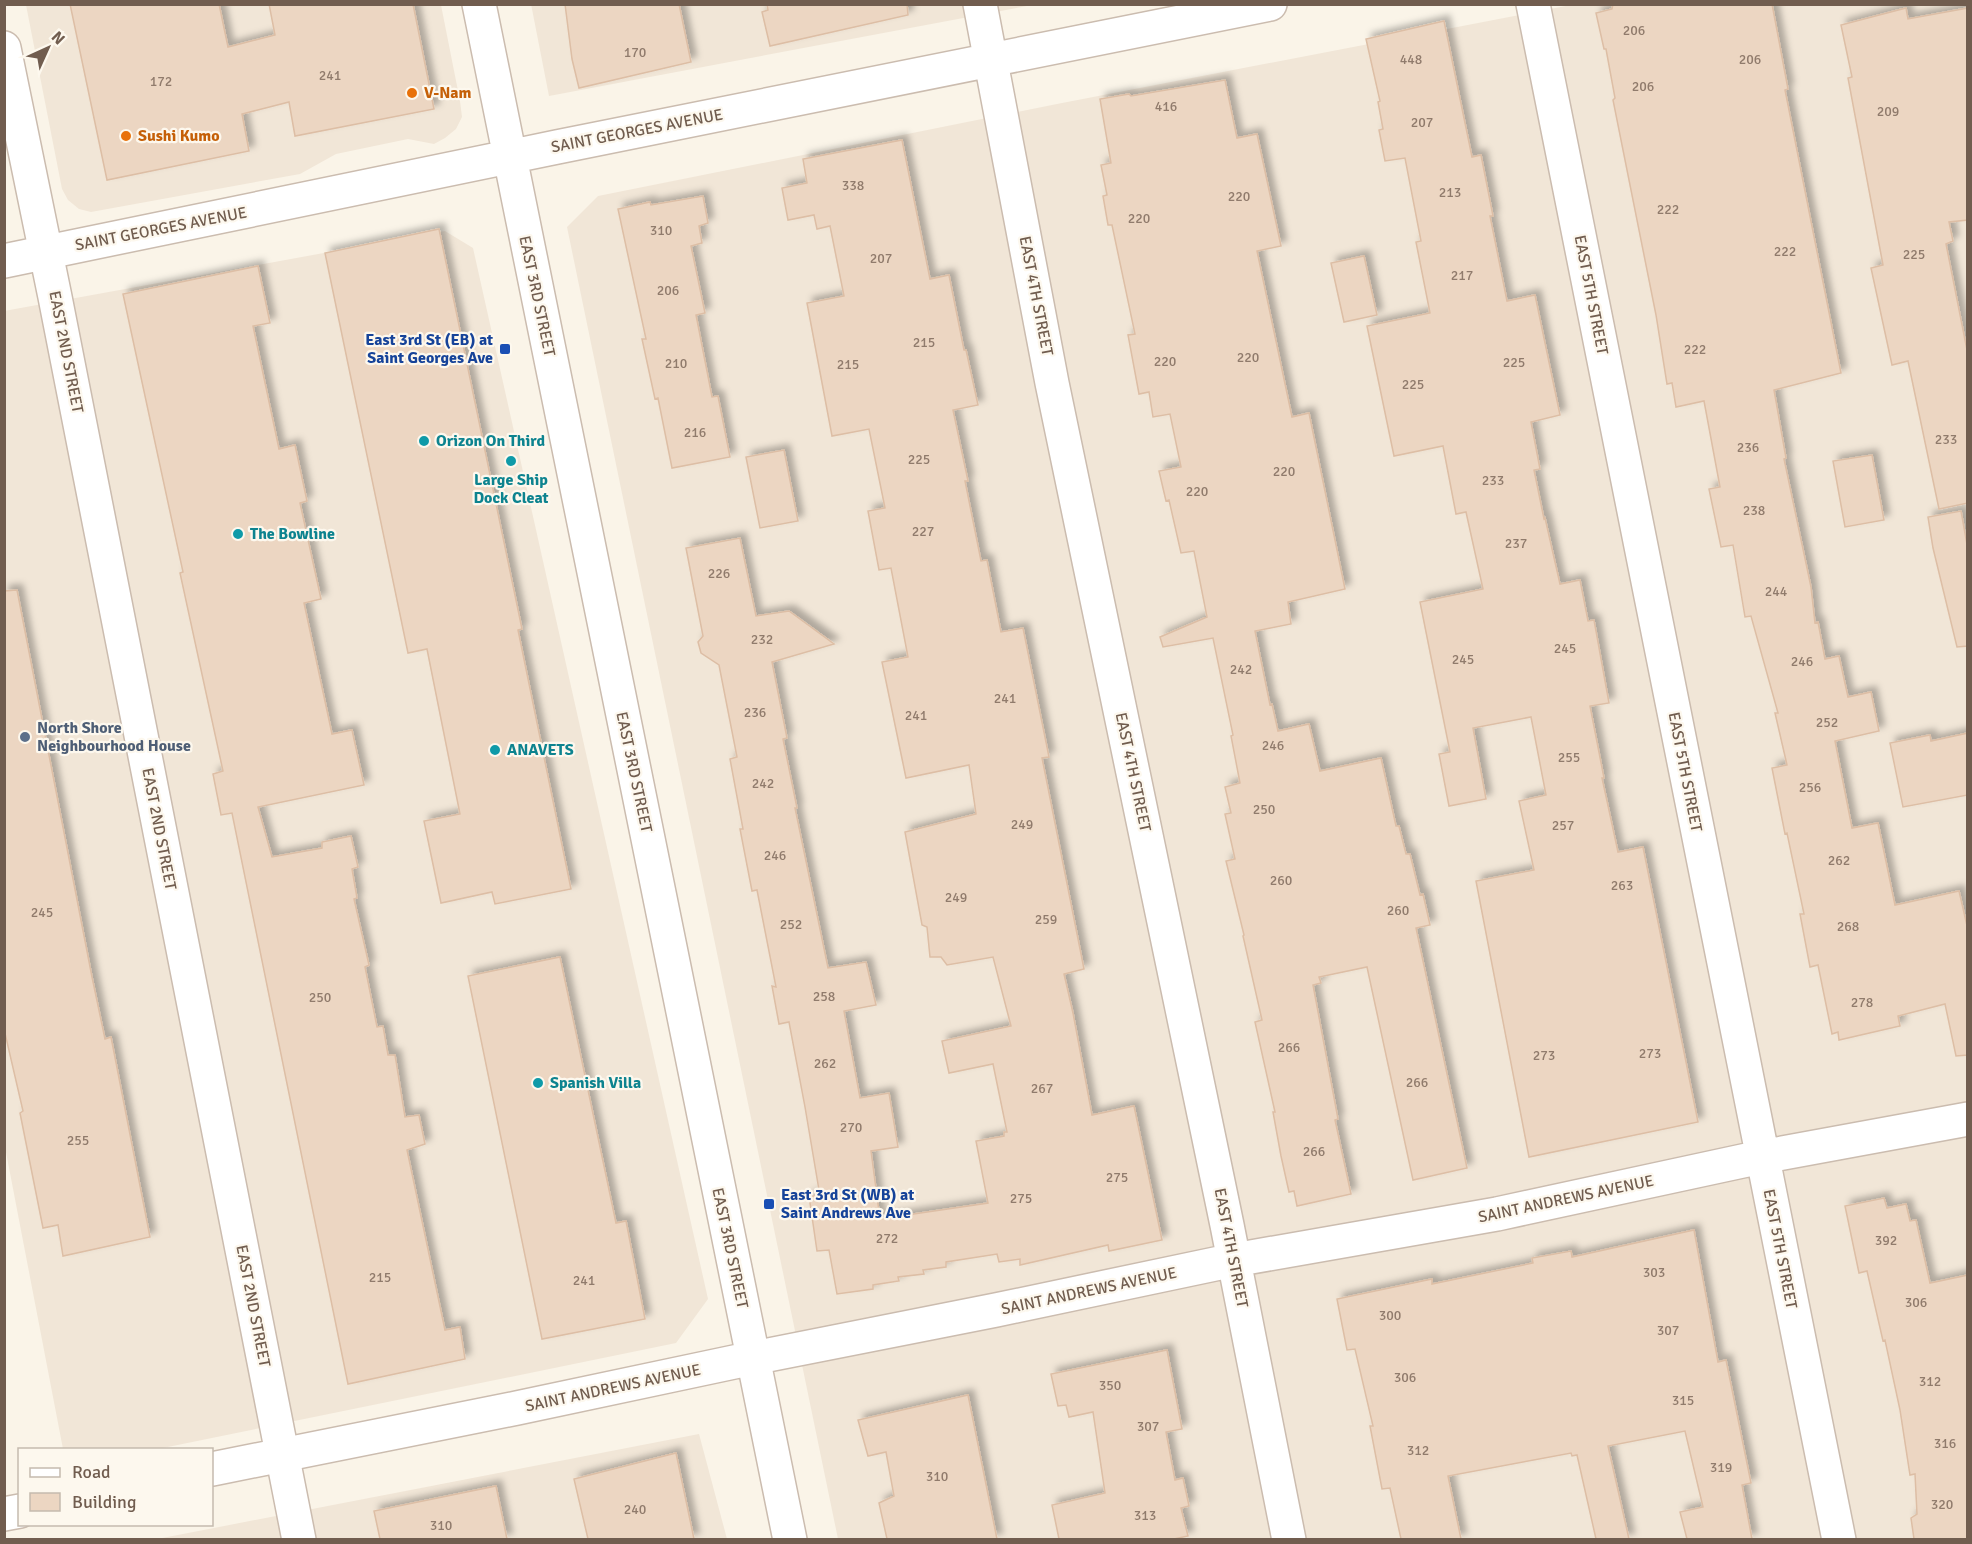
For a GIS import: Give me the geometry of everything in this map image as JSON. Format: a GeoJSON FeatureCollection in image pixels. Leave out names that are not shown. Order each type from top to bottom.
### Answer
{"type":"FeatureCollection","features":[{"type":"Feature","properties":{"kind":"street","name":"EAST 3RD STREET"},"geometry":{"type":"LineString","coordinates":[[479,4],[508,157],[790,1539]]}},
{"type":"Feature","properties":{"kind":"street","name":"EAST 4TH STREET"},"geometry":{"type":"LineString","coordinates":[[980,4],[1052,384],[1234,1260],[1289,1539]]}},
{"type":"Feature","properties":{"kind":"street","name":"SAINT GEORGES AVENUE"},"geometry":{"type":"LineString","coordinates":[[4,261],[1270,4]]}},
{"type":"Feature","properties":{"kind":"street","name":"EAST 5TH STREET"},"geometry":{"type":"LineString","coordinates":[[1533,4],[1761,1158],[1839,1539]]}},
{"type":"Feature","properties":{"kind":"street","name":"EAST 2ND STREET"},"geometry":{"type":"LineString","coordinates":[[4,48],[298,1539]]}},
{"type":"Feature","properties":{"kind":"street","name":"SAINT ANDREWS AVENUE"},"geometry":{"type":"LineString","coordinates":[[213,1469],[505,1411],[1234,1260],[1497,1214],[1761,1158],[1968,1119]]}},
{"type":"Feature","properties":{"kind":"shaded area"},"geometry":{"type":"Polygon","coordinates":[[[531,4],[1032,5],[549,96],[531,4]]]}},
{"type":"Feature","properties":{"kind":"shaded area"},"geometry":{"type":"Polygon","coordinates":[[[26,5],[441,5],[462,117],[456,129],[434,144],[408,139],[336,154],[300,174],[91,212],[79,209],[68,200],[62,189],[26,5]]]}},
{"type":"Feature","properties":{"kind":"shaded area"},"geometry":{"type":"Polygon","coordinates":[[[1571,5],[1967,5],[1967,1539],[838,1539],[567,227],[598,196],[1062,103],[1571,5]]]}},
{"type":"Feature","properties":{"kind":"shaded area"},"geometry":{"type":"Polygon","coordinates":[[[445,231],[473,248],[708,1299],[676,1343],[163,1448],[63,1448],[5,1147],[4,311],[445,231]]]}},
{"type":"Feature","properties":{"kind":"shaded area"},"geometry":{"type":"Polygon","coordinates":[[[699,1434],[727,1539],[152,1540],[699,1434]]]}},
{"type":"Feature","properties":{"kind":"building"},"geometry":{"type":"Polygon","coordinates":[[[70,4],[219,4],[228,47],[275,35],[269,4],[413,4],[434,109],[295,136],[289,102],[242,114],[249,151],[107,180],[70,4]]]}},
{"type":"Feature","properties":{"kind":"building"},"geometry":{"type":"Polygon","coordinates":[[[565,4],[679,4],[691,62],[579,88],[572,59],[565,4]]]}},
{"type":"Feature","properties":{"kind":"building"},"geometry":{"type":"Polygon","coordinates":[[[767,4],[907,4],[908,15],[770,46],[762,12],[768,10],[767,4]]]}},
{"type":"Feature","properties":{"kind":"building"},"geometry":{"type":"Polygon","coordinates":[[[1613,4],[1772,4],[1788,89],[1785,90],[1841,373],[1774,390],[1786,458],[1784,459],[1811,587],[1815,623],[1818,622],[1825,659],[1839,656],[1848,697],[1871,692],[1879,731],[1835,741],[1852,828],[1878,823],[1895,905],[1959,891],[1968,930],[1968,1055],[1956,1056],[1945,1004],[1898,1016],[1900,1026],[1839,1040],[1838,1032],[1832,1034],[1818,965],[1810,967],[1800,914],[1804,914],[1772,768],[1787,765],[1775,713],[1778,713],[1751,616],[1745,617],[1733,545],[1721,547],[1709,489],[1720,487],[1704,401],[1676,407],[1672,383],[1667,384],[1656,315],[1613,100],[1615,98],[1606,49],[1604,49],[1596,13],[1612,9],[1613,4]]]}},
{"type":"Feature","properties":{"kind":"building"},"geometry":{"type":"Polygon","coordinates":[[[1906,8],[1908,19],[1968,8],[1968,220],[1949,222],[1953,241],[1946,244],[1968,355],[1968,503],[1939,509],[1908,361],[1892,365],[1871,268],[1883,265],[1848,78],[1852,77],[1841,25],[1906,8]]]}},
{"type":"Feature","properties":{"kind":"building"},"geometry":{"type":"Polygon","coordinates":[[[1444,21],[1472,157],[1481,155],[1493,216],[1490,216],[1507,301],[1535,295],[1560,415],[1531,422],[1540,469],[1534,470],[1560,584],[1580,580],[1588,621],[1594,620],[1609,703],[1590,706],[1604,778],[1602,778],[1618,852],[1643,847],[1698,1122],[1529,1157],[1476,881],[1534,870],[1519,801],[1546,795],[1531,717],[1473,728],[1486,799],[1449,806],[1439,754],[1450,752],[1420,602],[1483,589],[1466,512],[1456,514],[1443,446],[1394,456],[1367,326],[1430,313],[1416,242],[1421,241],[1405,158],[1385,161],[1379,130],[1383,129],[1378,102],[1380,101],[1366,39],[1444,21]]]}},
{"type":"Feature","properties":{"kind":"building"},"geometry":{"type":"Polygon","coordinates":[[[1225,80],[1237,138],[1257,134],[1281,246],[1257,251],[1292,417],[1309,413],[1345,589],[1288,602],[1291,624],[1255,631],[1270,705],[1272,704],[1278,731],[1309,724],[1320,771],[1381,758],[1396,826],[1399,826],[1406,854],[1410,854],[1430,925],[1416,928],[1467,1168],[1413,1180],[1367,967],[1319,977],[1321,983],[1313,985],[1338,1119],[1335,1120],[1351,1194],[1297,1206],[1294,1191],[1289,1192],[1281,1156],[1273,1112],[1275,1112],[1255,1022],[1262,1020],[1226,861],[1235,859],[1225,814],[1231,813],[1225,787],[1240,783],[1231,736],[1233,735],[1213,638],[1163,647],[1160,637],[1207,617],[1194,551],[1181,553],[1169,500],[1166,501],[1159,471],[1181,467],[1170,414],[1153,417],[1149,392],[1139,394],[1128,335],[1135,334],[1112,225],[1108,225],[1103,196],[1107,195],[1101,165],[1111,163],[1100,99],[1225,80]]]}},
{"type":"Feature","properties":{"kind":"building"},"geometry":{"type":"Polygon","coordinates":[[[902,140],[930,279],[949,275],[978,405],[953,410],[968,481],[965,481],[981,561],[987,560],[1001,632],[1023,628],[1049,757],[1042,758],[1084,969],[1064,974],[1092,1115],[1134,1106],[1162,1240],[1109,1251],[1108,1245],[1020,1265],[1020,1259],[999,1262],[997,1254],[946,1262],[946,1267],[923,1270],[924,1274],[898,1277],[899,1281],[873,1285],[873,1289],[837,1294],[829,1250],[817,1251],[809,1196],[820,1196],[805,1107],[789,1022],[779,1024],[772,986],[776,987],[757,890],[752,891],[740,829],[743,829],[730,759],[737,757],[719,665],[701,653],[698,642],[703,636],[686,548],[740,538],[756,616],[789,611],[834,644],[772,662],[787,738],[783,739],[797,808],[795,808],[828,968],[866,962],[876,1005],[844,1011],[860,1098],[889,1093],[898,1147],[871,1151],[880,1219],[988,1203],[976,1141],[1004,1136],[1004,1132],[1007,1132],[993,1064],[949,1073],[942,1041],[1011,1026],[993,957],[947,965],[941,957],[930,957],[927,927],[922,925],[905,832],[976,814],[969,765],[906,778],[882,662],[908,657],[891,568],[879,570],[868,511],[885,508],[869,429],[832,436],[807,303],[844,296],[830,226],[817,229],[814,215],[788,220],[782,188],[807,183],[803,159],[902,140]]]}},
{"type":"Feature","properties":{"kind":"building"},"geometry":{"type":"Polygon","coordinates":[[[703,196],[708,223],[699,226],[702,243],[691,246],[705,313],[696,315],[712,397],[718,396],[730,457],[672,468],[658,398],[655,399],[642,339],[646,339],[618,209],[650,202],[651,205],[703,196]]]}},
{"type":"Feature","properties":{"kind":"building","name":"Orizon On Third"},"geometry":{"type":"Polygon","coordinates":[[[439,229],[522,629],[518,630],[571,889],[495,904],[492,892],[441,903],[424,821],[460,814],[427,649],[408,653],[325,253],[439,229]]]}},
{"type":"Feature","properties":{"kind":"building"},"geometry":{"type":"Polygon","coordinates":[[[1364,256],[1377,315],[1344,322],[1331,263],[1364,256]]]}},
{"type":"Feature","properties":{"kind":"building"},"geometry":{"type":"Polygon","coordinates":[[[258,266],[270,323],[253,326],[279,449],[295,445],[307,501],[300,503],[321,599],[304,603],[332,734],[352,730],[364,785],[258,807],[272,857],[322,848],[322,842],[351,836],[358,867],[352,869],[357,898],[354,899],[369,965],[365,967],[377,1027],[383,1026],[388,1055],[395,1055],[405,1117],[419,1115],[425,1144],[407,1150],[445,1330],[460,1327],[465,1359],[348,1384],[232,813],[221,815],[213,774],[223,771],[123,294],[258,266]]]}},
{"type":"Feature","properties":{"kind":"building"},"geometry":{"type":"Polygon","coordinates":[[[784,450],[798,521],[760,528],[746,457],[784,450]]]}},
{"type":"Feature","properties":{"kind":"building"},"geometry":{"type":"Polygon","coordinates":[[[1872,455],[1884,520],[1845,527],[1833,461],[1872,455]]]}},
{"type":"Feature","properties":{"kind":"building"},"geometry":{"type":"Polygon","coordinates":[[[1961,511],[1968,550],[1968,646],[1957,647],[1933,548],[1928,517],[1961,511]]]}},
{"type":"Feature","properties":{"kind":"building"},"geometry":{"type":"Polygon","coordinates":[[[17,590],[92,977],[105,1039],[111,1037],[150,1237],[63,1256],[58,1225],[43,1228],[20,1113],[23,1111],[4,1029],[4,591],[17,590]]]}},
{"type":"Feature","properties":{"kind":"building"},"geometry":{"type":"Polygon","coordinates":[[[1968,733],[1968,795],[1903,807],[1890,743],[1930,735],[1931,741],[1968,733]]]}},
{"type":"Feature","properties":{"kind":"building","name":"Spanish Villa"},"geometry":{"type":"Polygon","coordinates":[[[560,957],[616,1223],[626,1221],[645,1319],[542,1339],[468,976],[560,957]]]}},
{"type":"Feature","properties":{"kind":"building"},"geometry":{"type":"Polygon","coordinates":[[[1884,1198],[1887,1208],[1906,1204],[1910,1221],[1916,1220],[1930,1283],[1968,1275],[1968,1539],[1914,1539],[1911,1518],[1917,1514],[1915,1474],[1910,1475],[1900,1410],[1885,1340],[1883,1341],[1867,1271],[1859,1273],[1845,1206],[1884,1198]]]}},
{"type":"Feature","properties":{"kind":"building"},"geometry":{"type":"Polygon","coordinates":[[[1694,1230],[1718,1362],[1726,1360],[1751,1483],[1742,1485],[1752,1539],[1687,1539],[1680,1512],[1703,1507],[1685,1431],[1608,1446],[1629,1539],[1596,1539],[1577,1455],[1572,1456],[1571,1453],[1448,1476],[1461,1539],[1401,1539],[1390,1488],[1382,1489],[1370,1426],[1373,1426],[1355,1349],[1347,1350],[1337,1299],[1432,1279],[1432,1284],[1533,1263],[1532,1258],[1571,1251],[1572,1257],[1694,1230]]]}},
{"type":"Feature","properties":{"kind":"building"},"geometry":{"type":"Polygon","coordinates":[[[1167,1350],[1182,1429],[1166,1432],[1175,1480],[1183,1478],[1189,1506],[1181,1508],[1188,1536],[1174,1539],[1059,1539],[1052,1505],[1105,1493],[1093,1412],[1069,1417],[1066,1405],[1058,1406],[1051,1374],[1167,1350]]]}},
{"type":"Feature","properties":{"kind":"building"},"geometry":{"type":"Polygon","coordinates":[[[968,1395],[997,1539],[887,1539],[879,1503],[894,1496],[886,1452],[868,1456],[858,1420],[968,1395]]]}},
{"type":"Feature","properties":{"kind":"building"},"geometry":{"type":"Polygon","coordinates":[[[676,1453],[694,1539],[588,1539],[574,1479],[676,1453]]]}},
{"type":"Feature","properties":{"kind":"building"},"geometry":{"type":"Polygon","coordinates":[[[496,1486],[507,1539],[380,1539],[374,1511],[496,1486]]]}},
{"type":"Feature","properties":{"kind":"place","name":"V-Nam"},"geometry":{"type":"Point","coordinates":[412,93]}},
{"type":"Feature","properties":{"kind":"place","name":"Sushi Kumo"},"geometry":{"type":"Point","coordinates":[126,136]}},
{"type":"Feature","properties":{"kind":"place","name":"East 3rd St (EB) at Saint Georges Ave"},"geometry":{"type":"Point","coordinates":[505,349]}},
{"type":"Feature","properties":{"kind":"place","name":"Orizon On Third"},"geometry":{"type":"Point","coordinates":[424,441]}},
{"type":"Feature","properties":{"kind":"place","name":"Large Ship Dock Cleat"},"geometry":{"type":"Point","coordinates":[511,461]}},
{"type":"Feature","properties":{"kind":"place","name":"The Bowline"},"geometry":{"type":"Point","coordinates":[238,534]}},
{"type":"Feature","properties":{"kind":"place","name":"North Shore Neighbourhood House"},"geometry":{"type":"Point","coordinates":[25,737]}},
{"type":"Feature","properties":{"kind":"place","name":"ANAVETS"},"geometry":{"type":"Point","coordinates":[495,750]}},
{"type":"Feature","properties":{"kind":"place","name":"Spanish Villa"},"geometry":{"type":"Point","coordinates":[538,1083]}},
{"type":"Feature","properties":{"kind":"place","name":"East 3rd St (WB) at Saint Andrews Ave"},"geometry":{"type":"Point","coordinates":[769,1204]}}]}
